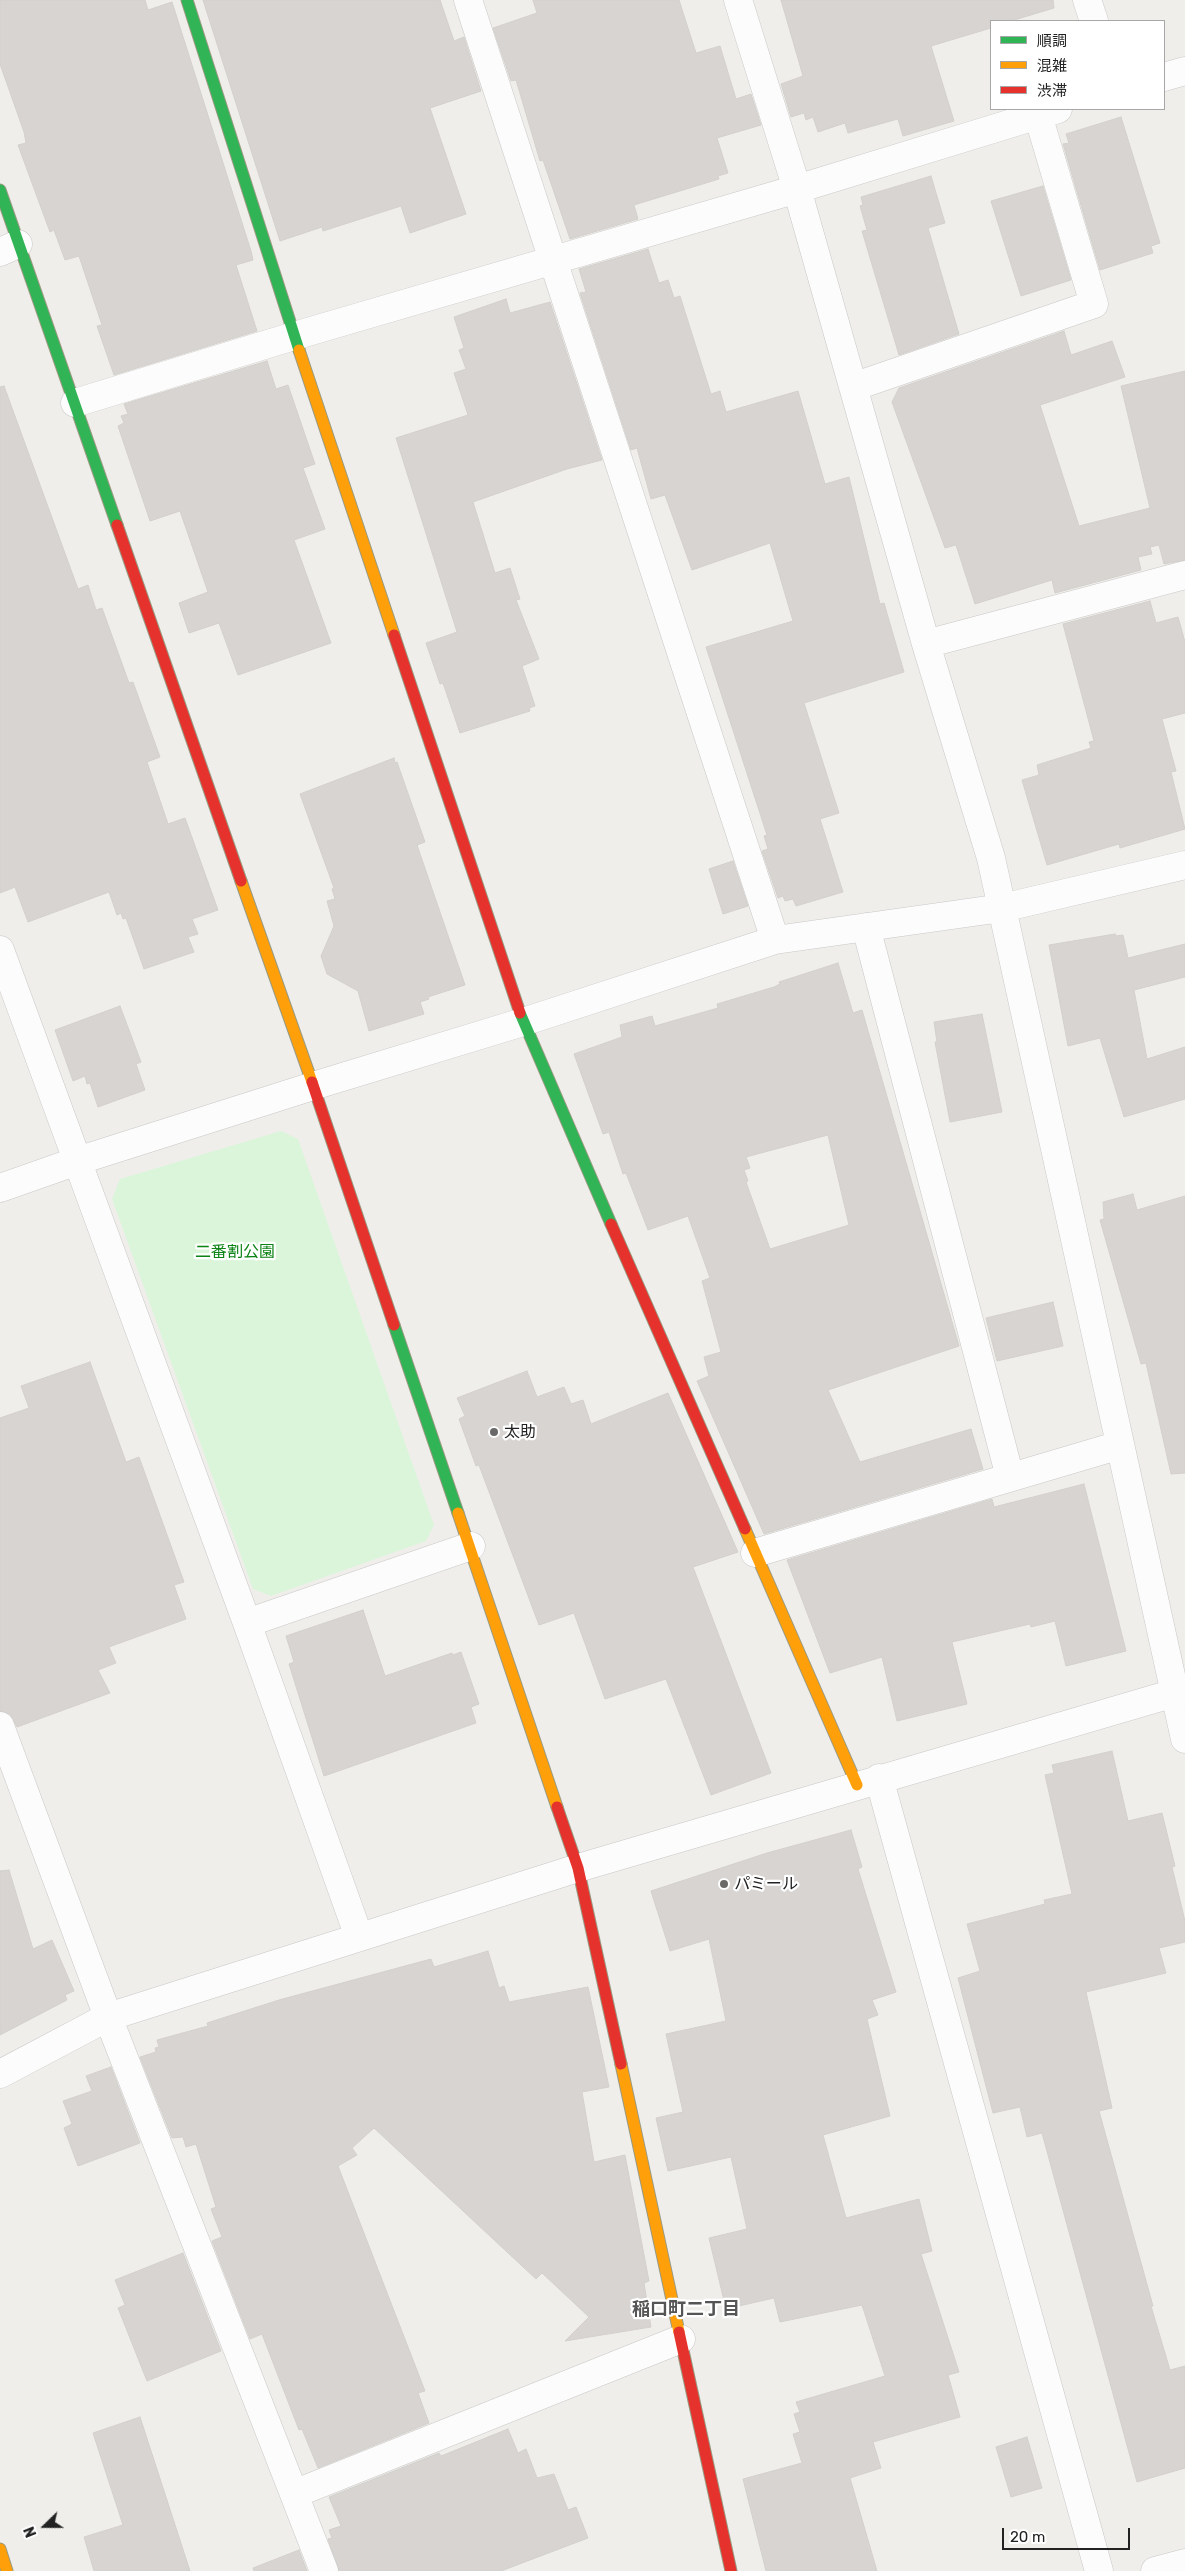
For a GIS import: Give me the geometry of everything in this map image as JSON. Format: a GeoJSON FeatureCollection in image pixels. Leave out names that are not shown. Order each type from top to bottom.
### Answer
{"type":"FeatureCollection","features":[{"type":"Feature","properties":{"kind":"street"},"geometry":{"type":"LineString","coordinates":[[187,0],[294,336],[522,1022],[755,1553],[868,1782],[1099,2571]]}},
{"type":"Feature","properties":{"kind":"street"},"geometry":{"type":"LineString","coordinates":[[468,0],[775,940]]}},
{"type":"Feature","properties":{"kind":"street"},"geometry":{"type":"LineString","coordinates":[[738,0],[797,189],[926,644],[991,858],[1120,1445],[1180,1692],[1185,1739]]}},
{"type":"Feature","properties":{"kind":"street"},"geometry":{"type":"LineString","coordinates":[[1088,0],[1094,20]]}},
{"type":"Feature","properties":{"kind":"street"},"geometry":{"type":"LineString","coordinates":[[1165,77],[1185,71]]}},
{"type":"Feature","properties":{"kind":"street"},"geometry":{"type":"LineString","coordinates":[[75,403],[294,336],[797,189],[1048,112],[1094,304],[853,387]]}},
{"type":"Feature","properties":{"kind":"street"},"geometry":{"type":"LineString","coordinates":[[0,190],[9,248],[75,403],[471,1546],[578,1868],[731,2571]]}},
{"type":"Feature","properties":{"kind":"street"},"geometry":{"type":"LineString","coordinates":[[926,644],[1185,575]]}},
{"type":"Feature","properties":{"kind":"street"},"geometry":{"type":"LineString","coordinates":[[0,1188],[77,1161],[522,1022],[775,940],[1002,908],[1185,865]]}},
{"type":"Feature","properties":{"kind":"street"},"geometry":{"type":"LineString","coordinates":[[866,927],[1010,1477]]}},
{"type":"Feature","properties":{"kind":"street"},"geometry":{"type":"LineString","coordinates":[[0,950],[247,1624],[358,1937]]}},
{"type":"Feature","properties":{"kind":"street"},"geometry":{"type":"LineString","coordinates":[[755,1553],[1120,1445]]}},
{"type":"Feature","properties":{"kind":"street"},"geometry":{"type":"LineString","coordinates":[[247,1624],[471,1546]]}},
{"type":"Feature","properties":{"kind":"street"},"geometry":{"type":"LineString","coordinates":[[0,2074],[108,2017],[578,1868],[1180,1692]]}},
{"type":"Feature","properties":{"kind":"street"},"geometry":{"type":"LineString","coordinates":[[0,1726],[108,2017],[324,2571]]}},
{"type":"Feature","properties":{"kind":"street"},"geometry":{"type":"LineString","coordinates":[[294,2494],[681,2339]]}},
{"type":"Feature","properties":{"kind":"street"},"geometry":{"type":"LineString","coordinates":[[0,2549],[7,2571]]}},
{"type":"Feature","properties":{"kind":"street"},"geometry":{"type":"LineString","coordinates":[[1155,2571],[1185,2563]]}},
{"type":"Feature","properties":{"kind":"green space","name":"二番割公園"},"geometry":{"type":"Polygon","coordinates":[[[281,1131],[298,1139],[434,1525],[426,1541],[271,1596],[253,1589],[112,1199],[120,1179],[281,1131]]]}},
{"type":"Feature","properties":{"kind":"building"},"geometry":{"type":"Polygon","coordinates":[[[0,0],[145,0],[148,10],[172,2],[251,251],[253,260],[236,265],[257,331],[114,375],[97,326],[102,325],[79,256],[65,260],[54,230],[50,232],[18,145],[26,143],[24,132],[0,64],[0,0]]]}},
{"type":"Feature","properties":{"kind":"building"},"geometry":{"type":"Polygon","coordinates":[[[203,0],[440,0],[454,41],[464,37],[481,91],[430,108],[466,214],[410,233],[401,206],[323,231],[322,227],[280,241],[203,0]]]}},
{"type":"Feature","properties":{"kind":"building"},"geometry":{"type":"Polygon","coordinates":[[[533,0],[679,0],[696,53],[720,46],[736,99],[751,94],[761,125],[717,138],[728,173],[718,176],[719,179],[634,205],[638,219],[570,239],[543,160],[540,161],[516,80],[511,81],[493,28],[537,13],[533,0]]]}},
{"type":"Feature","properties":{"kind":"building"},"geometry":{"type":"Polygon","coordinates":[[[781,0],[1053,0],[1054,8],[1014,20],[990,20],[990,28],[931,46],[954,121],[903,136],[898,119],[848,133],[845,123],[818,132],[813,117],[806,120],[804,113],[791,117],[781,84],[803,76],[781,0]]]}},
{"type":"Feature","properties":{"kind":"building"},"geometry":{"type":"Polygon","coordinates":[[[1121,117],[1160,243],[1151,246],[1153,253],[1100,270],[1063,144],[1069,143],[1066,134],[1121,117]]]}},
{"type":"Feature","properties":{"kind":"building"},"geometry":{"type":"Polygon","coordinates":[[[931,176],[945,223],[928,228],[959,334],[899,355],[862,231],[867,230],[860,206],[863,205],[861,197],[931,176]]]}},
{"type":"Feature","properties":{"kind":"building"},"geometry":{"type":"Polygon","coordinates":[[[1043,186],[1071,280],[1021,296],[991,201],[1043,186]]]}},
{"type":"Feature","properties":{"kind":"building"},"geometry":{"type":"Polygon","coordinates":[[[648,249],[659,283],[668,280],[674,298],[680,296],[711,394],[720,391],[726,412],[798,391],[825,484],[849,477],[880,604],[884,603],[904,672],[804,703],[839,813],[820,819],[843,892],[796,906],[793,899],[785,901],[783,896],[778,898],[762,851],[768,849],[764,836],[767,835],[706,647],[793,621],[770,543],[692,570],[665,495],[651,499],[637,448],[631,450],[580,293],[586,292],[579,269],[648,249]]]}},
{"type":"Feature","properties":{"kind":"building"},"geometry":{"type":"Polygon","coordinates":[[[506,299],[510,313],[550,302],[602,460],[567,469],[473,502],[495,573],[510,568],[520,599],[516,600],[539,659],[522,666],[535,706],[529,708],[530,711],[460,733],[443,683],[440,684],[426,643],[457,632],[396,438],[468,415],[454,373],[466,369],[459,350],[464,348],[454,317],[506,299]]]}},
{"type":"Feature","properties":{"kind":"building"},"geometry":{"type":"Polygon","coordinates":[[[1064,331],[1071,355],[1112,341],[1125,377],[1040,405],[1079,526],[1150,508],[1121,386],[1185,371],[1185,560],[1164,564],[1159,545],[1150,547],[1152,554],[1138,557],[1141,570],[1055,593],[1052,580],[975,604],[956,545],[945,548],[892,402],[899,388],[1064,331]]]}},
{"type":"Feature","properties":{"kind":"building"},"geometry":{"type":"Polygon","coordinates":[[[267,361],[276,389],[288,385],[315,464],[303,468],[325,529],[294,540],[331,643],[238,675],[219,623],[189,633],[179,603],[208,592],[180,511],[150,521],[118,426],[124,423],[121,416],[128,414],[124,404],[267,361]]]}},
{"type":"Feature","properties":{"kind":"building"},"geometry":{"type":"Polygon","coordinates":[[[4,386],[78,589],[88,585],[96,610],[102,608],[129,683],[133,682],[160,757],[147,762],[168,824],[185,818],[218,910],[192,919],[198,934],[188,937],[194,952],[144,969],[126,918],[123,919],[121,913],[117,915],[109,892],[28,922],[15,887],[0,893],[0,387],[4,386]]]}},
{"type":"Feature","properties":{"kind":"building"},"geometry":{"type":"Polygon","coordinates":[[[1150,601],[1156,623],[1178,617],[1185,642],[1185,713],[1162,719],[1176,771],[1171,772],[1185,829],[1120,848],[1119,844],[1047,865],[1022,780],[1039,775],[1037,765],[1091,748],[1089,742],[1094,741],[1063,624],[1150,601]]]}},
{"type":"Feature","properties":{"kind":"building"},"geometry":{"type":"Polygon","coordinates":[[[394,758],[425,842],[417,845],[465,985],[428,997],[429,999],[420,1002],[424,1014],[369,1031],[358,991],[327,974],[321,956],[334,926],[327,901],[335,899],[332,889],[334,888],[300,794],[394,758]]]}},
{"type":"Feature","properties":{"kind":"building"},"geometry":{"type":"Polygon","coordinates":[[[733,861],[748,906],[723,914],[709,869],[733,861]]]}},
{"type":"Feature","properties":{"kind":"building"},"geometry":{"type":"Polygon","coordinates":[[[1115,934],[1116,936],[1123,935],[1128,958],[1185,944],[1185,977],[1134,990],[1147,1059],[1185,1047],[1185,1099],[1124,1117],[1100,1038],[1068,1046],[1049,945],[1115,934]]]}},
{"type":"Feature","properties":{"kind":"building"},"geometry":{"type":"Polygon","coordinates":[[[838,963],[853,1013],[862,1010],[959,1346],[828,1390],[860,1462],[971,1429],[983,1469],[764,1534],[697,1381],[709,1376],[704,1357],[721,1352],[702,1281],[710,1278],[688,1216],[648,1230],[626,1173],[623,1174],[609,1132],[603,1134],[574,1054],[622,1037],[620,1025],[652,1016],[655,1026],[718,1008],[717,1004],[774,987],[780,984],[779,982],[838,963]],[[828,1135],[746,1157],[750,1168],[744,1170],[748,1181],[746,1182],[770,1249],[849,1225],[828,1135]]]}},
{"type":"Feature","properties":{"kind":"building"},"geometry":{"type":"Polygon","coordinates":[[[120,1006],[141,1062],[136,1064],[145,1090],[98,1107],[90,1083],[87,1084],[85,1076],[73,1081],[55,1030],[120,1006]]]}},
{"type":"Feature","properties":{"kind":"building"},"geometry":{"type":"Polygon","coordinates":[[[982,1014],[1002,1112],[950,1122],[935,1042],[937,1042],[934,1022],[982,1014]]]}},
{"type":"Feature","properties":{"kind":"building"},"geometry":{"type":"Polygon","coordinates":[[[1133,1194],[1137,1210],[1185,1196],[1185,1473],[1171,1474],[1146,1363],[1141,1364],[1100,1220],[1104,1219],[1103,1202],[1133,1194]]]}},
{"type":"Feature","properties":{"kind":"building"},"geometry":{"type":"Polygon","coordinates":[[[1053,1302],[1063,1346],[997,1361],[986,1318],[1053,1302]]]}},
{"type":"Feature","properties":{"kind":"building"},"geometry":{"type":"Polygon","coordinates":[[[90,1362],[126,1462],[139,1457],[184,1582],[174,1585],[186,1619],[109,1647],[116,1663],[98,1670],[110,1693],[17,1727],[10,1714],[0,1711],[0,1418],[29,1408],[21,1386],[90,1362]]]}},
{"type":"Feature","properties":{"kind":"building"},"geometry":{"type":"Polygon","coordinates":[[[527,1371],[537,1397],[564,1387],[571,1404],[583,1400],[591,1424],[668,1393],[738,1552],[693,1567],[771,1773],[711,1795],[666,1679],[605,1699],[574,1613],[539,1625],[479,1465],[476,1466],[459,1419],[465,1416],[457,1398],[527,1371]]]}},
{"type":"Feature","properties":{"kind":"building"},"geometry":{"type":"Polygon","coordinates":[[[1084,1484],[1126,1651],[1066,1666],[1055,1621],[1031,1627],[1030,1624],[952,1642],[967,1704],[897,1721],[882,1657],[830,1673],[787,1560],[992,1499],[994,1507],[1084,1484]]]}},
{"type":"Feature","properties":{"kind":"building"},"geometry":{"type":"Polygon","coordinates":[[[363,1610],[385,1676],[452,1653],[453,1655],[461,1652],[479,1704],[471,1707],[476,1723],[324,1776],[289,1664],[294,1662],[286,1636],[363,1610]]]}},
{"type":"Feature","properties":{"kind":"building"},"geometry":{"type":"Polygon","coordinates":[[[1112,1751],[1128,1821],[1162,1813],[1175,1866],[1172,1867],[1185,1921],[1185,1942],[1159,1948],[1166,1973],[1086,1992],[1112,2108],[1099,2111],[1170,2370],[1185,2366],[1185,2468],[1137,2482],[1042,2133],[1027,2137],[1020,2107],[993,2113],[958,1978],[980,1971],[967,1924],[1045,1904],[1044,1900],[1072,1894],[1045,1775],[1054,1773],[1052,1765],[1112,1751]]]}},
{"type":"Feature","properties":{"kind":"building"},"geometry":{"type":"Polygon","coordinates":[[[851,1830],[862,1867],[858,1869],[896,1992],[872,2000],[878,2015],[867,2019],[890,2116],[823,2135],[846,2218],[919,2199],[932,2251],[921,2254],[959,2372],[948,2375],[960,2417],[873,2442],[881,2468],[850,2478],[877,2571],[766,2571],[743,2479],[802,2463],[793,2434],[800,2432],[794,2414],[800,2412],[796,2402],[885,2376],[862,2305],[780,2322],[774,2298],[726,2309],[709,2238],[747,2229],[731,2157],[668,2171],[656,2118],[683,2112],[666,2034],[726,2021],[709,1939],[670,1951],[651,1891],[767,1853],[851,1830]]]}},
{"type":"Feature","properties":{"kind":"building"},"geometry":{"type":"Polygon","coordinates":[[[9,1870],[33,1949],[52,1940],[74,1991],[65,1995],[67,2000],[0,2035],[0,1871],[9,1870]]]}},
{"type":"Feature","properties":{"kind":"building"},"geometry":{"type":"Polygon","coordinates":[[[488,1951],[499,1988],[504,1986],[509,2002],[588,1987],[609,2087],[582,2092],[594,2162],[625,2155],[649,2281],[644,2283],[651,2327],[565,2341],[589,2317],[542,2273],[536,2279],[374,2128],[352,2148],[357,2155],[338,2166],[425,2391],[418,2393],[429,2423],[318,2468],[302,2429],[299,2430],[262,2334],[250,2339],[212,2241],[222,2237],[211,2209],[216,2207],[196,2144],[186,2147],[183,2137],[172,2138],[140,2057],[156,2052],[155,2048],[159,2047],[157,2040],[208,2026],[207,2023],[279,2000],[431,1959],[434,1967],[488,1951]]]}},
{"type":"Feature","properties":{"kind":"building"},"geometry":{"type":"Polygon","coordinates":[[[111,2067],[140,2143],[78,2166],[64,2128],[72,2124],[63,2101],[92,2091],[86,2076],[111,2067]]]}},
{"type":"Feature","properties":{"kind":"building"},"geometry":{"type":"Polygon","coordinates":[[[183,2253],[221,2351],[147,2381],[118,2308],[125,2305],[115,2280],[183,2253]]]}},
{"type":"Feature","properties":{"kind":"building"},"geometry":{"type":"Polygon","coordinates":[[[140,2417],[190,2571],[94,2571],[84,2537],[123,2525],[93,2433],[140,2417]]]}},
{"type":"Feature","properties":{"kind":"building"},"geometry":{"type":"Polygon","coordinates":[[[508,2429],[518,2453],[526,2449],[537,2478],[554,2474],[568,2510],[576,2507],[588,2538],[501,2571],[339,2571],[328,2539],[332,2538],[329,2530],[341,2526],[329,2497],[439,2453],[441,2456],[508,2429]]]}},
{"type":"Feature","properties":{"kind":"building"},"geometry":{"type":"Polygon","coordinates":[[[1027,2437],[1042,2488],[1011,2497],[996,2447],[1027,2437]]]}},
{"type":"Feature","properties":{"kind":"building"},"geometry":{"type":"Polygon","coordinates":[[[299,2550],[307,2571],[254,2571],[253,2568],[299,2550]]]}},
{"type":"Feature","properties":{"kind":"traffic: fast"},"geometry":{"type":"LineString","coordinates":[[187,0],[299,350]]}},
{"type":"Feature","properties":{"kind":"traffic: fast"},"geometry":{"type":"LineString","coordinates":[[0,190],[117,525]]}},
{"type":"Feature","properties":{"kind":"traffic: fast"},"geometry":{"type":"LineString","coordinates":[[520,1013],[611,1224]]}},
{"type":"Feature","properties":{"kind":"traffic: fast"},"geometry":{"type":"LineString","coordinates":[[394,1325],[458,1513]]}},
{"type":"Feature","properties":{"kind":"traffic: slow"},"geometry":{"type":"LineString","coordinates":[[299,350],[394,635]]}},
{"type":"Feature","properties":{"kind":"traffic: slow"},"geometry":{"type":"LineString","coordinates":[[241,881],[312,1082]]}},
{"type":"Feature","properties":{"kind":"traffic: slow"},"geometry":{"type":"LineString","coordinates":[[458,1513],[557,1807]]}},
{"type":"Feature","properties":{"kind":"traffic: slow"},"geometry":{"type":"LineString","coordinates":[[745,1529],[857,1785]]}},
{"type":"Feature","properties":{"kind":"traffic: slow"},"geometry":{"type":"LineString","coordinates":[[621,2064],[679,2332]]}},
{"type":"Feature","properties":{"kind":"traffic: slow"},"geometry":{"type":"LineString","coordinates":[[0,2549],[7,2571]]}},
{"type":"Feature","properties":{"kind":"traffic: jam"},"geometry":{"type":"LineString","coordinates":[[117,525],[241,881]]}},
{"type":"Feature","properties":{"kind":"traffic: jam"},"geometry":{"type":"LineString","coordinates":[[394,635],[520,1013]]}},
{"type":"Feature","properties":{"kind":"traffic: jam"},"geometry":{"type":"LineString","coordinates":[[312,1082],[394,1325]]}},
{"type":"Feature","properties":{"kind":"traffic: jam"},"geometry":{"type":"LineString","coordinates":[[611,1224],[745,1529]]}},
{"type":"Feature","properties":{"kind":"traffic: jam"},"geometry":{"type":"LineString","coordinates":[[557,1807],[578,1868],[621,2064]]}},
{"type":"Feature","properties":{"kind":"traffic: jam"},"geometry":{"type":"LineString","coordinates":[[679,2332],[731,2571]]}},
{"type":"Feature","properties":{"kind":"place","name":"太助"},"geometry":{"type":"Point","coordinates":[494,1432]}},
{"type":"Feature","properties":{"kind":"place","name":"パミール"},"geometry":{"type":"Point","coordinates":[724,1884]}},
{"type":"Feature","properties":{"kind":"district","name":"稲口町二丁目"},"geometry":{"type":"Point","coordinates":[686,2310]}}]}
